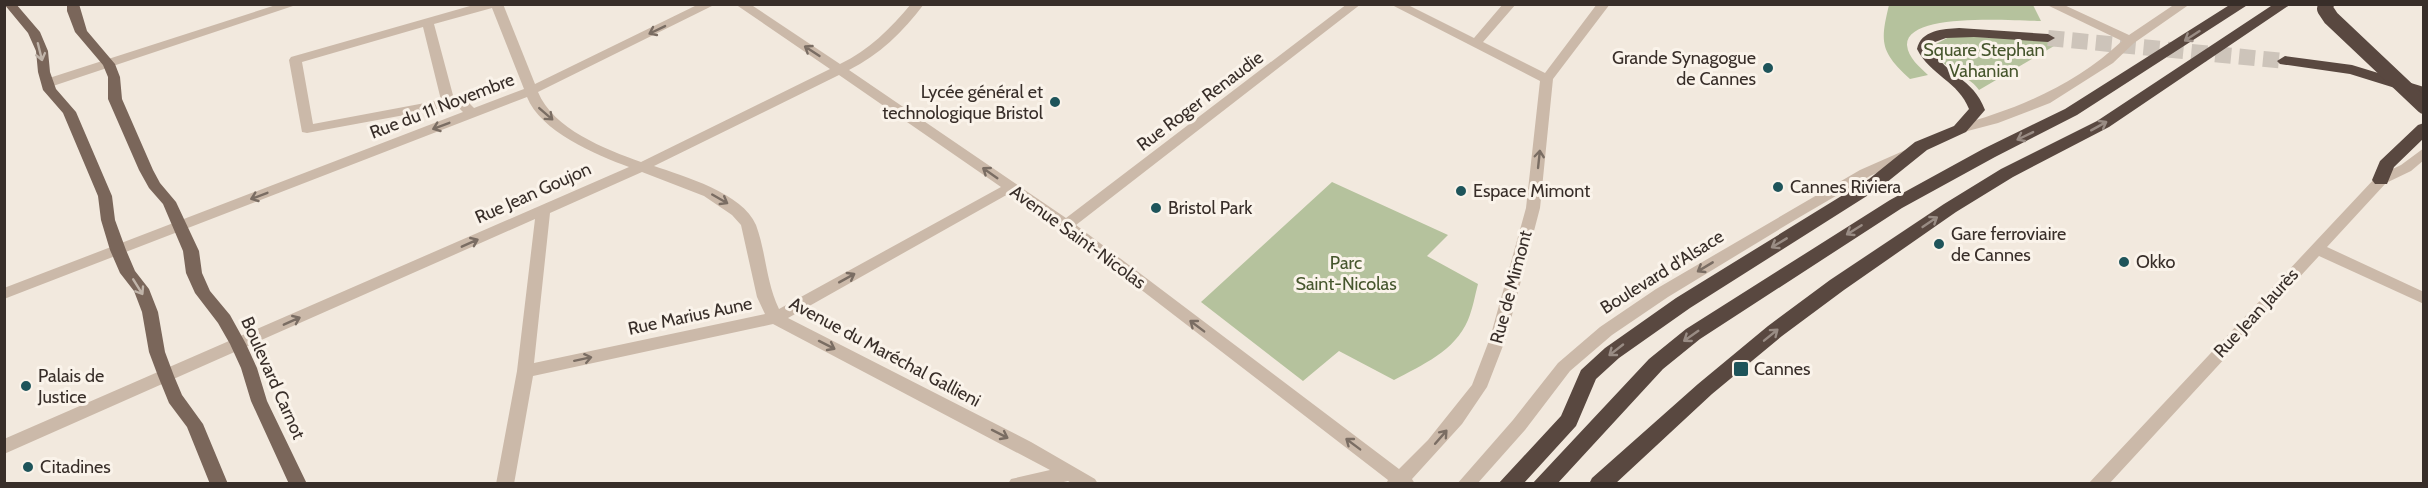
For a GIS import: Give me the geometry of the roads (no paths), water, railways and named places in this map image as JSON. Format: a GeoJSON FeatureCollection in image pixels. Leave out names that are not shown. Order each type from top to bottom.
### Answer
{"type":"FeatureCollection","features":[{"type":"Feature","properties":{"kind":"highway"},"geometry":{"type":"LineString","coordinates":[[1543,483],[1656,364],[1693,334],[1896,204],[1989,153],[2072,112],[2242,4]]}},
{"type":"Feature","properties":{"kind":"highway"},"geometry":{"type":"LineString","coordinates":[[1600,483],[1705,389],[1775,331],[1837,285],[1997,179],[2103,124],[2146,97],[2284,4]]}},
{"type":"Feature","properties":{"kind":"highway"},"geometry":{"type":"LineString","coordinates":[[2326,4],[2325,9],[2331,18],[2424,106]]}},
{"type":"Feature","properties":{"kind":"highway"},"geometry":{"type":"LineString","coordinates":[[1509,483],[1569,420],[1582,386],[1597,366],[1630,340],[1683,303],[1875,183],[1921,146],[1960,129],[1977,110],[1975,100],[1965,86],[1933,64],[1927,57],[1925,49],[1929,40],[1934,36],[1952,33],[2048,38]]}},
{"type":"Feature","properties":{"kind":"highway"},"geometry":{"type":"LineString","coordinates":[[2285,61],[2352,70],[2385,78],[2424,92]]}},
{"type":"Feature","properties":{"kind":"highway"},"geometry":{"type":"LineString","coordinates":[[2381,180],[2386,165],[2422,130]]}},
{"type":"Feature","properties":{"kind":"main road"},"geometry":{"type":"LineString","coordinates":[[9,4],[34,32],[42,51],[48,83],[53,95],[69,112],[105,195],[108,220],[118,250],[128,273],[141,289],[150,312],[157,352],[175,398],[194,424],[219,483]]}},
{"type":"Feature","properties":{"kind":"main road"},"geometry":{"type":"LineString","coordinates":[[73,4],[73,11],[81,32],[109,64]]}},
{"type":"Feature","properties":{"kind":"main road","name":"Boulevard Carnot"},"geometry":{"type":"LineString","coordinates":[[109,64],[114,77],[115,99],[146,170],[154,185],[169,202],[191,251],[194,273],[203,293],[224,319],[238,344],[249,368],[259,401],[298,483]]}},
{"type":"Feature","properties":{"kind":"street"},"geometry":{"type":"LineString","coordinates":[[48,83],[293,4]]}},
{"type":"Feature","properties":{"kind":"street"},"geometry":{"type":"LineString","coordinates":[[473,114],[461,103],[447,103],[307,129],[295,60],[495,4]]}},
{"type":"Feature","properties":{"kind":"street","name":"Avenue du Maréchal Gallieni"},"geometry":{"type":"LineString","coordinates":[[495,4],[533,90],[538,108],[548,117],[600,150],[700,188],[727,202],[741,214],[748,224],[765,297],[775,318],[1089,483]]}},
{"type":"Feature","properties":{"kind":"street","name":"Rue du 11 Novembre"},"geometry":{"type":"LineString","coordinates":[[4,294],[533,90],[710,4]]}},
{"type":"Feature","properties":{"kind":"street","name":"Avenue Saint-Nicolas"},"geometry":{"type":"LineString","coordinates":[[741,4],[1066,225],[1400,482]]}},
{"type":"Feature","properties":{"kind":"street","name":"Rue Jean Goujon"},"geometry":{"type":"LineString","coordinates":[[4,447],[641,167],[863,58],[895,31],[918,4]]}},
{"type":"Feature","properties":{"kind":"street","name":"Rue Roger Renaudie"},"geometry":{"type":"LineString","coordinates":[[1066,225],[1355,4]]}},
{"type":"Feature","properties":{"kind":"street"},"geometry":{"type":"LineString","coordinates":[[1396,4],[1477,42],[1547,79],[1604,4]]}},
{"type":"Feature","properties":{"kind":"street"},"geometry":{"type":"LineString","coordinates":[[1477,42],[1510,4]]}},
{"type":"Feature","properties":{"kind":"street"},"geometry":{"type":"LineString","coordinates":[[2051,4],[2130,40]]}},
{"type":"Feature","properties":{"kind":"street"},"geometry":{"type":"LineString","coordinates":[[1960,129],[1993,120],[2045,100],[2109,60],[2130,40],[2184,4]]}},
{"type":"Feature","properties":{"kind":"street"},"geometry":{"type":"LineString","coordinates":[[428,23],[447,103]]}},
{"type":"Feature","properties":{"kind":"street","name":"Rue de Mimont"},"geometry":{"type":"LineString","coordinates":[[1400,482],[1456,419],[1479,387],[1490,362],[1533,208],[1547,79]]}},
{"type":"Feature","properties":{"kind":"street","name":"Boulevard d'Alsace"},"geometry":{"type":"LineString","coordinates":[[1466,483],[1519,425],[1564,367],[1606,331],[1662,293],[1836,190],[1921,146]]}},
{"type":"Feature","properties":{"kind":"street","name":"Rue Jean Jaurès"},"geometry":{"type":"LineString","coordinates":[[2097,483],[2381,180],[2406,168],[2424,152]]}},
{"type":"Feature","properties":{"kind":"street","name":"Rue Marius Aune"},"geometry":{"type":"LineString","coordinates":[[525,371],[775,318],[1011,187]]}},
{"type":"Feature","properties":{"kind":"street"},"geometry":{"type":"LineString","coordinates":[[505,483],[525,371],[543,211]]}},
{"type":"Feature","properties":{"kind":"street"},"geometry":{"type":"LineString","coordinates":[[2317,249],[2424,299]]}},
{"type":"Feature","properties":{"kind":"street"},"geometry":{"type":"LineString","coordinates":[[1017,483],[1071,473]]}},
{"type":"Feature","properties":{"kind":"tunnel"},"geometry":{"type":"LineString","coordinates":[[2048,38],[2285,61]]}},
{"type":"Feature","properties":{"kind":"place","name":"Grande Synagogue de Cannes"},"geometry":{"type":"Point","coordinates":[1768,68]}},
{"type":"Feature","properties":{"kind":"place","name":"Lycée général et technologique Bristol"},"geometry":{"type":"Point","coordinates":[1055,102]}},
{"type":"Feature","properties":{"kind":"place","name":"Cannes Riviera"},"geometry":{"type":"Point","coordinates":[1778,187]}},
{"type":"Feature","properties":{"kind":"place","name":"Espace Mimont"},"geometry":{"type":"Point","coordinates":[1461,191]}},
{"type":"Feature","properties":{"kind":"place","name":"Bristol Park"},"geometry":{"type":"Point","coordinates":[1156,208]}},
{"type":"Feature","properties":{"kind":"place","name":"Gare ferroviaire de Cannes"},"geometry":{"type":"Point","coordinates":[1939,244]}},
{"type":"Feature","properties":{"kind":"place","name":"Okko"},"geometry":{"type":"Point","coordinates":[2124,262]}},
{"type":"Feature","properties":{"kind":"place","name":"Cannes"},"geometry":{"type":"Point","coordinates":[1741,369]}},
{"type":"Feature","properties":{"kind":"place","name":"Palais de Justice"},"geometry":{"type":"Point","coordinates":[26,386]}},
{"type":"Feature","properties":{"kind":"place","name":"Citadines"},"geometry":{"type":"Point","coordinates":[28,467]}},
{"type":"Feature","properties":{"kind":"park label","name":"Square Stephan Vahanian"},"geometry":{"type":"Point","coordinates":[1984,60]}},
{"type":"Feature","properties":{"kind":"park label","name":"Parc Saint-Nicolas"},"geometry":{"type":"Point","coordinates":[1346,273]}}]}
